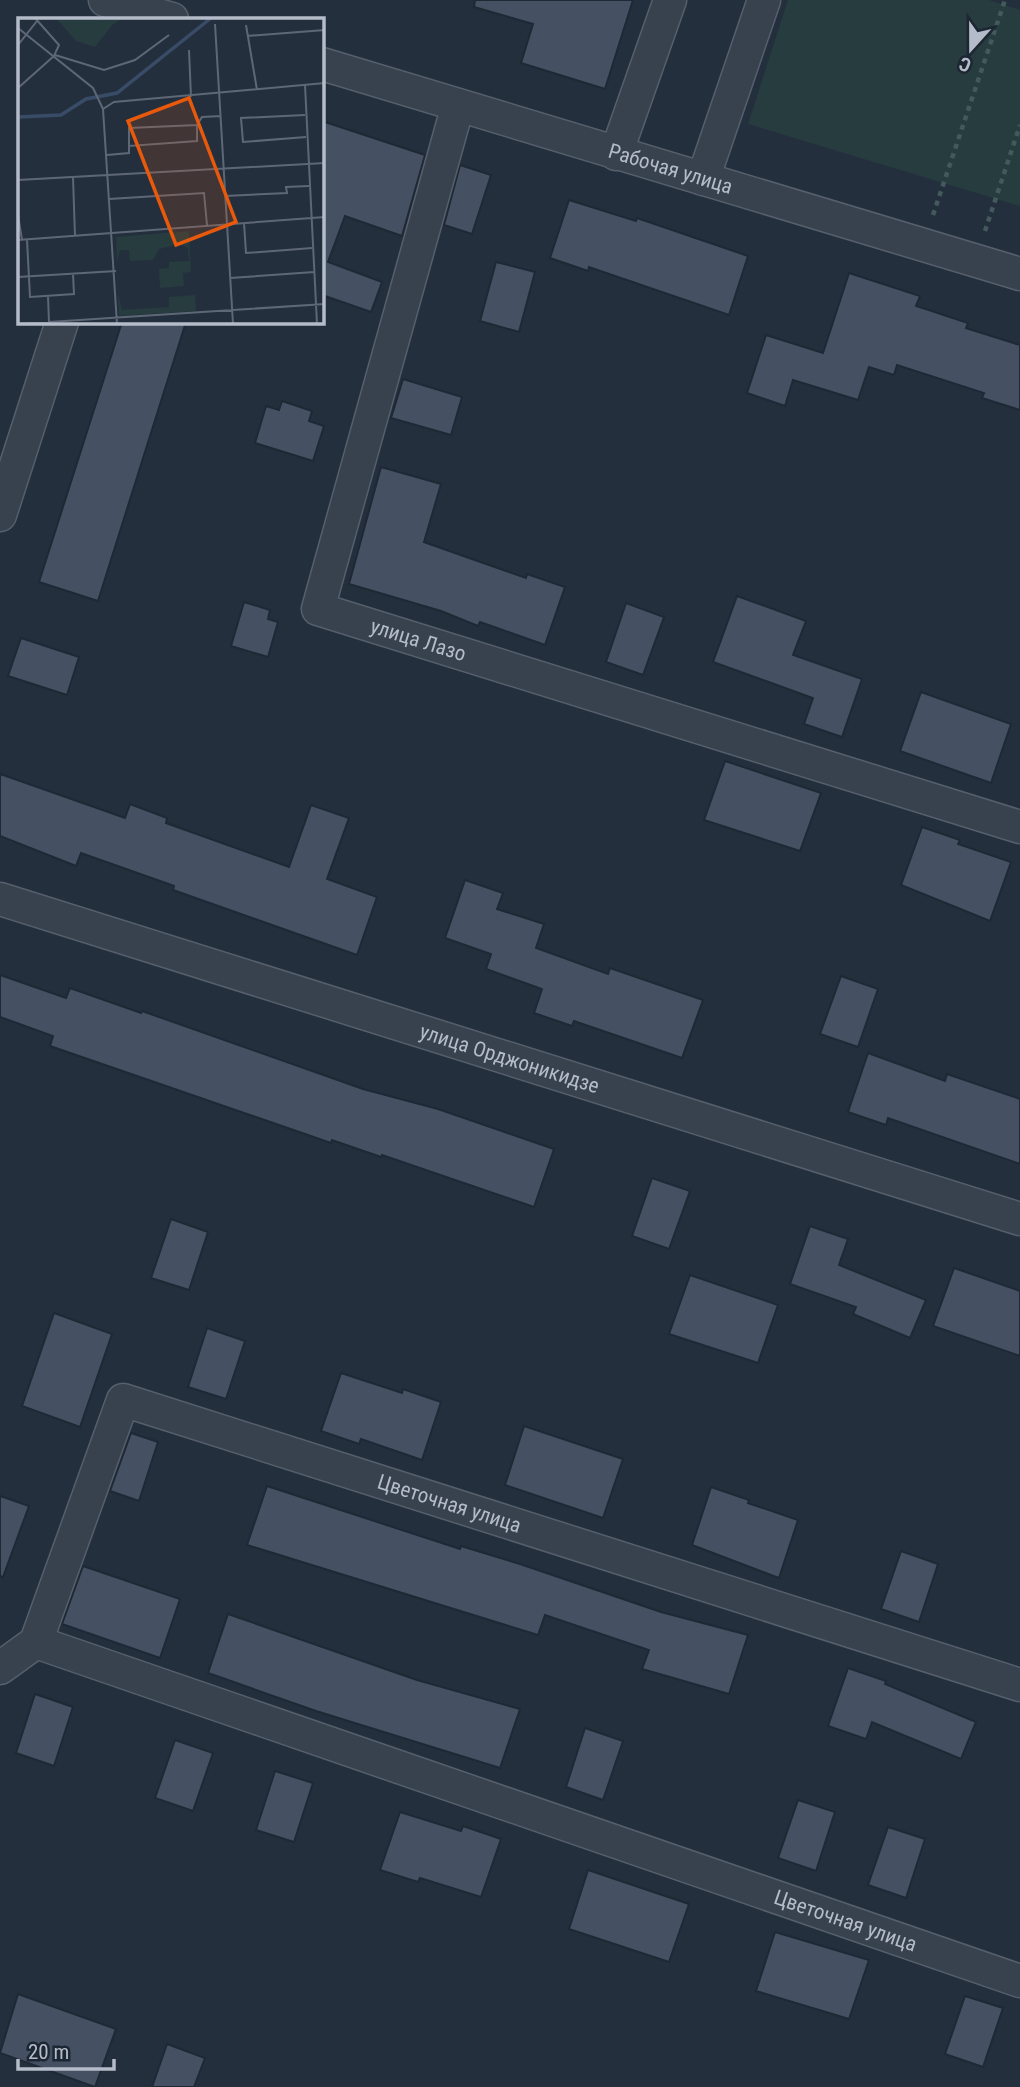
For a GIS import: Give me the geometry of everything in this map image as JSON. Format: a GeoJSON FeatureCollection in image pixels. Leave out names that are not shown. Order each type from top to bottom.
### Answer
{"type":"FeatureCollection","features":[{"type":"Feature","properties":{"kind":"street"},"geometry":{"type":"LineString","coordinates":[[105,0],[162,13]]}},
{"type":"Feature","properties":{"kind":"street"},"geometry":{"type":"LineString","coordinates":[[616,154],[670,0]]}},
{"type":"Feature","properties":{"kind":"street"},"geometry":{"type":"LineString","coordinates":[[703,180],[764,0]]}},
{"type":"Feature","properties":{"kind":"street","name":"Рабочая улица"},"geometry":{"type":"LineString","coordinates":[[324,65],[1020,274]]}},
{"type":"Feature","properties":{"kind":"street","name":"улица Лазо"},"geometry":{"type":"LineString","coordinates":[[458,105],[318,609],[1020,827]]}},
{"type":"Feature","properties":{"kind":"street"},"geometry":{"type":"LineString","coordinates":[[0,515],[12,437],[61,324]]}},
{"type":"Feature","properties":{"kind":"street","name":"улица Орджоникидзе"},"geometry":{"type":"LineString","coordinates":[[0,899],[1020,1219]]}},
{"type":"Feature","properties":{"kind":"street","name":"Цветочная улица"},"geometry":{"type":"LineString","coordinates":[[1020,1685],[123,1400],[36,1642],[1020,1980]]}},
{"type":"Feature","properties":{"kind":"street"},"geometry":{"type":"LineString","coordinates":[[0,1668],[36,1642]]}},
{"type":"Feature","properties":{"kind":"path"},"geometry":{"type":"LineString","coordinates":[[923,245],[1005,0]]}},
{"type":"Feature","properties":{"kind":"path"},"geometry":{"type":"LineString","coordinates":[[975,261],[1020,125]]}},
{"type":"Feature","properties":{"kind":"green space"},"geometry":{"type":"Polygon","coordinates":[[[788,0],[989,0],[1020,10],[1020,206],[748,124],[788,0]]]}},
{"type":"Feature","properties":{"kind":"building"},"geometry":{"type":"Polygon","coordinates":[[[475,0],[633,0],[605,89],[521,63],[533,24],[474,7],[475,0]]]}},
{"type":"Feature","properties":{"kind":"building"},"geometry":{"type":"Polygon","coordinates":[[[324,122],[425,155],[402,236],[345,216],[328,262],[382,282],[371,312],[324,296],[324,122]]]}},
{"type":"Feature","properties":{"kind":"building"},"geometry":{"type":"Polygon","coordinates":[[[460,165],[491,175],[472,234],[444,225],[460,165]]]}},
{"type":"Feature","properties":{"kind":"building"},"geometry":{"type":"Polygon","coordinates":[[[569,200],[636,221],[637,218],[748,256],[729,315],[589,267],[588,271],[550,258],[569,200]]]}},
{"type":"Feature","properties":{"kind":"building"},"geometry":{"type":"Polygon","coordinates":[[[496,262],[535,272],[519,332],[480,321],[496,262]]]}},
{"type":"Feature","properties":{"kind":"building"},"geometry":{"type":"Polygon","coordinates":[[[849,273],[920,296],[916,306],[968,323],[966,328],[1020,345],[1020,410],[982,398],[984,393],[897,365],[894,375],[869,367],[858,400],[793,380],[785,406],[747,393],[766,335],[823,353],[849,273]]]}},
{"type":"Feature","properties":{"kind":"building"},"geometry":{"type":"Polygon","coordinates":[[[121,324],[185,324],[98,601],[39,582],[121,324]]]}},
{"type":"Feature","properties":{"kind":"building"},"geometry":{"type":"Polygon","coordinates":[[[403,379],[462,397],[451,435],[391,418],[403,379]]]}},
{"type":"Feature","properties":{"kind":"building"},"geometry":{"type":"Polygon","coordinates":[[[282,401],[312,411],[309,421],[324,426],[313,461],[255,443],[266,406],[279,410],[282,401]]]}},
{"type":"Feature","properties":{"kind":"building"},"geometry":{"type":"Polygon","coordinates":[[[381,467],[441,484],[424,542],[526,578],[527,574],[565,587],[545,645],[480,622],[478,626],[441,611],[349,584],[381,467]]]}},
{"type":"Feature","properties":{"kind":"building"},"geometry":{"type":"Polygon","coordinates":[[[737,596],[806,621],[793,655],[862,679],[842,737],[804,724],[813,698],[713,662],[737,596]]]}},
{"type":"Feature","properties":{"kind":"building"},"geometry":{"type":"Polygon","coordinates":[[[244,602],[270,610],[268,619],[278,622],[268,657],[231,646],[244,602]]]}},
{"type":"Feature","properties":{"kind":"building"},"geometry":{"type":"Polygon","coordinates":[[[626,603],[664,617],[643,675],[606,662],[626,603]]]}},
{"type":"Feature","properties":{"kind":"building"},"geometry":{"type":"Polygon","coordinates":[[[21,638],[79,657],[67,695],[8,676],[21,638]]]}},
{"type":"Feature","properties":{"kind":"building"},"geometry":{"type":"Polygon","coordinates":[[[921,692],[1011,724],[991,783],[900,751],[921,692]]]}},
{"type":"Feature","properties":{"kind":"building"},"geometry":{"type":"Polygon","coordinates":[[[725,761],[821,793],[800,851],[704,820],[725,761]]]}},
{"type":"Feature","properties":{"kind":"building"},"geometry":{"type":"Polygon","coordinates":[[[0,774],[125,818],[130,804],[167,818],[166,823],[289,867],[311,805],[349,818],[327,879],[377,897],[357,955],[173,890],[174,886],[81,853],[76,866],[0,836],[0,774]]]}},
{"type":"Feature","properties":{"kind":"building"},"geometry":{"type":"Polygon","coordinates":[[[922,827],[960,840],[958,844],[1011,862],[990,921],[901,885],[922,827]]]}},
{"type":"Feature","properties":{"kind":"building"},"geometry":{"type":"Polygon","coordinates":[[[465,880],[503,893],[497,909],[544,924],[536,948],[608,974],[610,968],[703,1000],[682,1058],[574,1021],[572,1026],[534,1013],[542,989],[486,969],[491,954],[445,938],[465,880]]]}},
{"type":"Feature","properties":{"kind":"building"},"geometry":{"type":"Polygon","coordinates":[[[0,975],[66,998],[70,988],[363,1089],[438,1109],[554,1149],[534,1207],[382,1155],[381,1157],[332,1140],[331,1143],[50,1046],[53,1036],[0,1017],[0,975]]]}},
{"type":"Feature","properties":{"kind":"building"},"geometry":{"type":"Polygon","coordinates":[[[841,976],[878,989],[858,1047],[820,1034],[841,976]]]}},
{"type":"Feature","properties":{"kind":"building"},"geometry":{"type":"Polygon","coordinates":[[[868,1053],[945,1081],[947,1074],[1020,1099],[1020,1164],[888,1118],[886,1125],[848,1112],[868,1053]]]}},
{"type":"Feature","properties":{"kind":"building"},"geometry":{"type":"Polygon","coordinates":[[[652,1178],[690,1191],[669,1249],[632,1236],[652,1178]]]}},
{"type":"Feature","properties":{"kind":"building"},"geometry":{"type":"Polygon","coordinates":[[[171,1219],[208,1232],[189,1290],[151,1278],[171,1219]]]}},
{"type":"Feature","properties":{"kind":"building"},"geometry":{"type":"Polygon","coordinates":[[[810,1226],[848,1239],[839,1265],[926,1300],[910,1338],[853,1314],[856,1307],[790,1284],[810,1226]]]}},
{"type":"Feature","properties":{"kind":"building"},"geometry":{"type":"Polygon","coordinates":[[[954,1268],[1020,1291],[1020,1356],[933,1326],[954,1268]]]}},
{"type":"Feature","properties":{"kind":"building"},"geometry":{"type":"Polygon","coordinates":[[[690,1275],[778,1305],[758,1363],[669,1334],[690,1275]]]}},
{"type":"Feature","properties":{"kind":"building"},"geometry":{"type":"Polygon","coordinates":[[[54,1313],[112,1334],[80,1427],[22,1406],[54,1313]]]}},
{"type":"Feature","properties":{"kind":"building"},"geometry":{"type":"Polygon","coordinates":[[[207,1328],[245,1341],[226,1399],[188,1387],[207,1328]]]}},
{"type":"Feature","properties":{"kind":"building"},"geometry":{"type":"Polygon","coordinates":[[[341,1373],[402,1393],[403,1389],[441,1402],[422,1460],[361,1439],[359,1444],[321,1431],[341,1373]]]}},
{"type":"Feature","properties":{"kind":"building"},"geometry":{"type":"Polygon","coordinates":[[[524,1426],[623,1459],[603,1518],[505,1485],[524,1426]]]}},
{"type":"Feature","properties":{"kind":"building"},"geometry":{"type":"Polygon","coordinates":[[[131,1433],[158,1442],[139,1501],[110,1491],[131,1433]]]}},
{"type":"Feature","properties":{"kind":"building"},"geometry":{"type":"Polygon","coordinates":[[[267,1486],[460,1549],[461,1546],[520,1564],[661,1612],[748,1635],[729,1694],[642,1669],[649,1650],[545,1615],[538,1635],[247,1545],[267,1486]]]}},
{"type":"Feature","properties":{"kind":"building"},"geometry":{"type":"Polygon","coordinates":[[[711,1487],[798,1520],[779,1578],[692,1545],[711,1487]]]}},
{"type":"Feature","properties":{"kind":"building"},"geometry":{"type":"Polygon","coordinates":[[[0,1496],[29,1506],[3,1577],[0,1576],[0,1496]]]}},
{"type":"Feature","properties":{"kind":"building"},"geometry":{"type":"Polygon","coordinates":[[[901,1551],[938,1564],[919,1622],[881,1609],[901,1551]]]}},
{"type":"Feature","properties":{"kind":"building"},"geometry":{"type":"Polygon","coordinates":[[[83,1566],[180,1599],[160,1658],[62,1624],[83,1566]]]}},
{"type":"Feature","properties":{"kind":"building"},"geometry":{"type":"Polygon","coordinates":[[[228,1614],[417,1680],[520,1709],[500,1768],[316,1711],[208,1673],[228,1614]]]}},
{"type":"Feature","properties":{"kind":"building"},"geometry":{"type":"Polygon","coordinates":[[[848,1668],[886,1681],[885,1684],[976,1722],[961,1759],[872,1722],[866,1739],[828,1726],[848,1668]]]}},
{"type":"Feature","properties":{"kind":"building"},"geometry":{"type":"Polygon","coordinates":[[[35,1694],[73,1707],[54,1766],[16,1753],[35,1694]]]}},
{"type":"Feature","properties":{"kind":"building"},"geometry":{"type":"Polygon","coordinates":[[[585,1728],[623,1741],[603,1800],[566,1787],[585,1728]]]}},
{"type":"Feature","properties":{"kind":"building"},"geometry":{"type":"Polygon","coordinates":[[[175,1740],[213,1753],[193,1811],[155,1798],[175,1740]]]}},
{"type":"Feature","properties":{"kind":"building"},"geometry":{"type":"Polygon","coordinates":[[[275,1771],[313,1783],[294,1842],[256,1830],[275,1771]]]}},
{"type":"Feature","properties":{"kind":"building"},"geometry":{"type":"Polygon","coordinates":[[[798,1800],[835,1812],[816,1871],[778,1858],[798,1800]]]}},
{"type":"Feature","properties":{"kind":"building"},"geometry":{"type":"Polygon","coordinates":[[[400,1812],[461,1831],[463,1826],[501,1839],[481,1897],[420,1878],[418,1882],[380,1870],[400,1812]]]}},
{"type":"Feature","properties":{"kind":"building"},"geometry":{"type":"Polygon","coordinates":[[[888,1827],[925,1839],[906,1898],[868,1885],[888,1827]]]}},
{"type":"Feature","properties":{"kind":"building"},"geometry":{"type":"Polygon","coordinates":[[[588,1870],[689,1904],[669,1962],[569,1929],[588,1870]]]}},
{"type":"Feature","properties":{"kind":"building"},"geometry":{"type":"Polygon","coordinates":[[[775,1932],[869,1960],[849,2019],[756,1991],[775,1932]]]}},
{"type":"Feature","properties":{"kind":"building"},"geometry":{"type":"Polygon","coordinates":[[[18,1994],[116,2029],[95,2087],[0,2053],[18,1994]]]}},
{"type":"Feature","properties":{"kind":"building"},"geometry":{"type":"Polygon","coordinates":[[[965,1996],[1003,2008],[983,2067],[945,2054],[965,1996]]]}},
{"type":"Feature","properties":{"kind":"building"},"geometry":{"type":"Polygon","coordinates":[[[167,2044],[205,2058],[194,2087],[152,2087],[167,2044]]]}}]}
